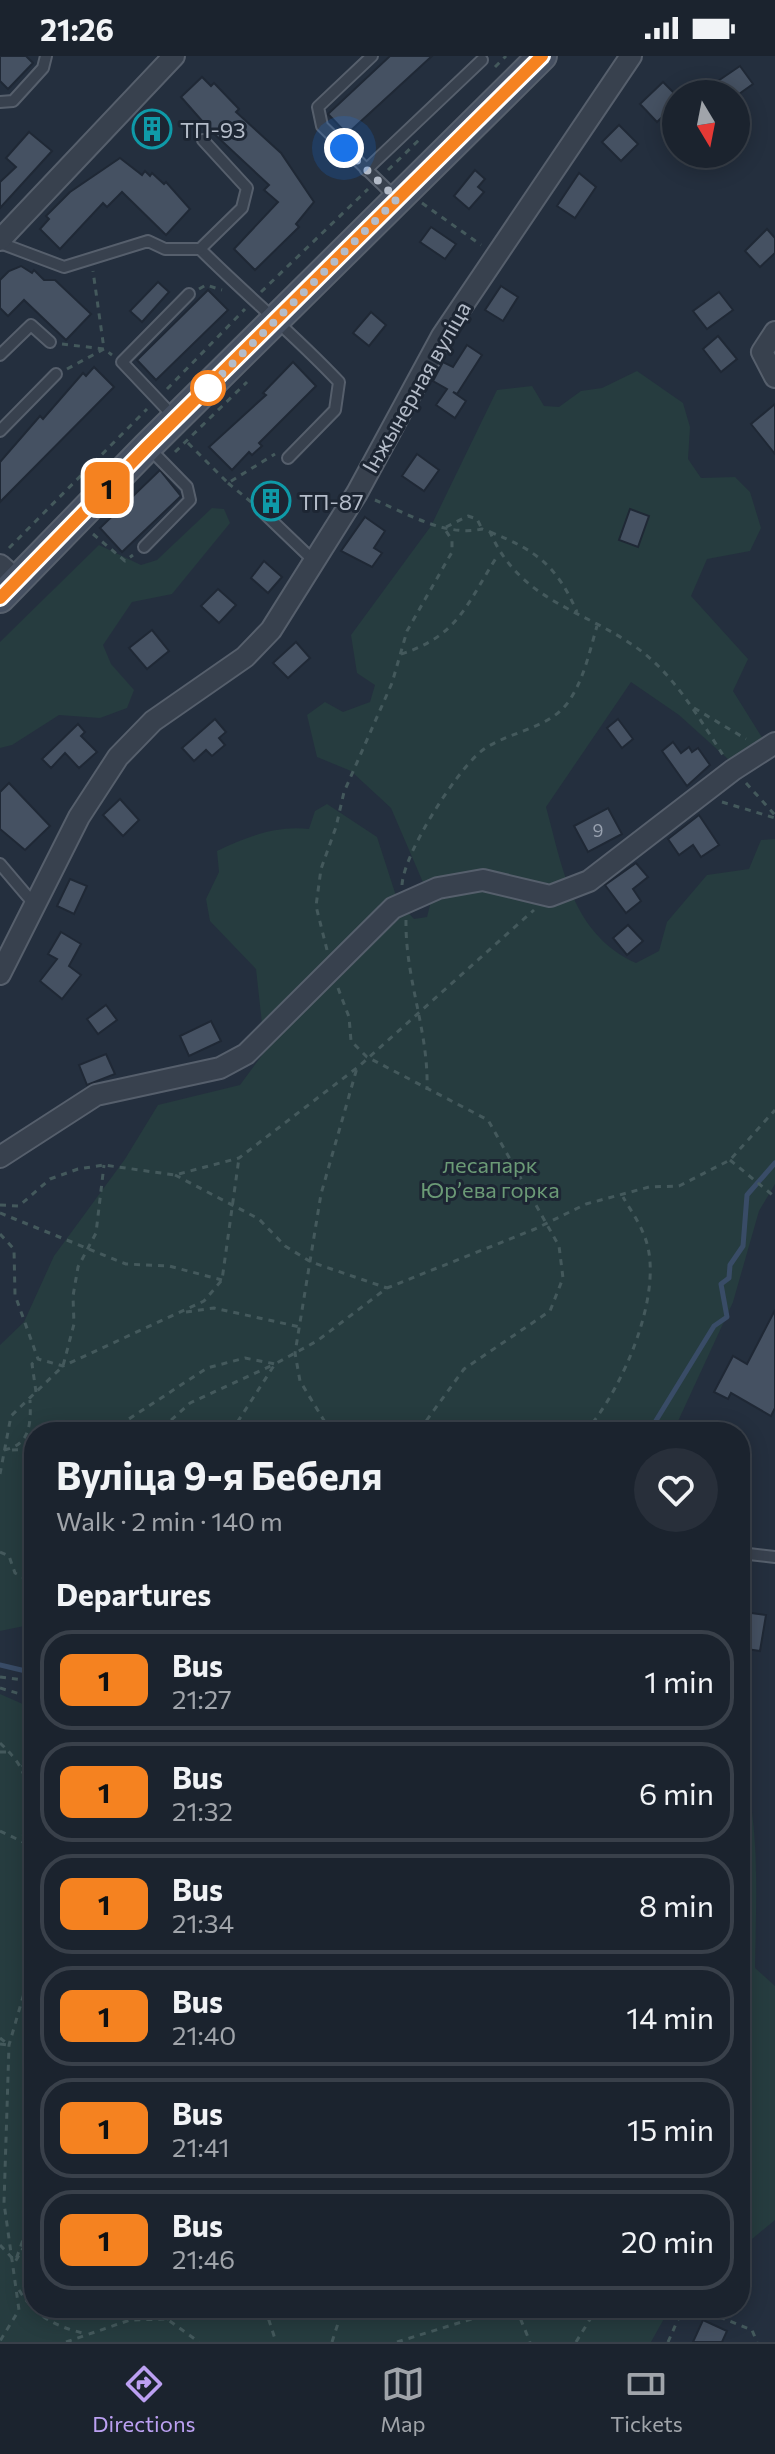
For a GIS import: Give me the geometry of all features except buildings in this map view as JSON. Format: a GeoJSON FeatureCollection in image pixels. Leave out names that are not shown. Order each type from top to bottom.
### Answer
{"type":"FeatureCollection","features":[{"type":"Feature","properties":{"kind":"main road"},"geometry":{"type":"LineString","coordinates":[[6,581],[182,431],[275,323],[406,199],[542,56]]}},
{"type":"Feature","properties":{"kind":"street"},"geometry":{"type":"LineString","coordinates":[[0,242],[174,56]]}},
{"type":"Feature","properties":{"kind":"street","name":"Інжынерная вуліца"},"geometry":{"type":"LineString","coordinates":[[0,974],[79,817],[118,757],[153,721],[245,657],[271,630],[357,493],[442,336],[493,256],[631,56]]}},
{"type":"Feature","properties":{"kind":"street"},"geometry":{"type":"LineString","coordinates":[[775,332],[762,352],[775,377]]}},
{"type":"Feature","properties":{"kind":"street"},"geometry":{"type":"LineString","coordinates":[[0,1157],[96,1095],[220,1068],[246,1054],[393,908],[438,888],[483,880],[550,896],[589,881],[733,770],[774,744]]}},
{"type":"Feature","properties":{"kind":"lane"},"geometry":{"type":"LineString","coordinates":[[0,102],[13,101],[43,68],[46,56]]}},
{"type":"Feature","properties":{"kind":"lane"},"geometry":{"type":"LineString","coordinates":[[372,56],[318,107],[322,126],[366,170],[406,199]]}},
{"type":"Feature","properties":{"kind":"lane"},"geometry":{"type":"LineString","coordinates":[[366,170],[482,60]]}},
{"type":"Feature","properties":{"kind":"lane"},"geometry":{"type":"LineString","coordinates":[[0,242],[64,267],[148,241],[165,249],[200,249],[242,208],[247,188],[203,140]]}},
{"type":"Feature","properties":{"kind":"lane"},"geometry":{"type":"LineString","coordinates":[[200,249],[275,323],[297,337],[339,382],[335,410],[285,453]]}},
{"type":"Feature","properties":{"kind":"lane"},"geometry":{"type":"LineString","coordinates":[[182,431],[122,362],[189,294]]}},
{"type":"Feature","properties":{"kind":"lane"},"geometry":{"type":"LineString","coordinates":[[0,355],[31,325],[50,342]]}},
{"type":"Feature","properties":{"kind":"lane"},"geometry":{"type":"LineString","coordinates":[[0,431],[56,374]]}},
{"type":"Feature","properties":{"kind":"lane"},"geometry":{"type":"LineString","coordinates":[[144,547],[190,500],[187,487],[155,454]]}},
{"type":"Feature","properties":{"kind":"lane"},"geometry":{"type":"LineString","coordinates":[[265,514],[314,561]]}},
{"type":"Feature","properties":{"kind":"lane"},"geometry":{"type":"LineString","coordinates":[[0,864],[34,904]]}},
{"type":"Feature","properties":{"kind":"lane"},"geometry":{"type":"LineString","coordinates":[[750,1554],[775,1557]]}},
{"type":"Feature","properties":{"kind":"path"},"geometry":{"type":"LineString","coordinates":[[406,199],[459,227],[493,256]]}},
{"type":"Feature","properties":{"kind":"path"},"geometry":{"type":"LineString","coordinates":[[92,260],[104,349]]}},
{"type":"Feature","properties":{"kind":"path"},"geometry":{"type":"LineString","coordinates":[[189,294],[206,285],[252,301]]}},
{"type":"Feature","properties":{"kind":"path"},"geometry":{"type":"LineString","coordinates":[[50,342],[104,349],[122,362]]}},
{"type":"Feature","properties":{"kind":"path"},"geometry":{"type":"LineString","coordinates":[[56,374],[104,349]]}},
{"type":"Feature","properties":{"kind":"path"},"geometry":{"type":"LineString","coordinates":[[155,454],[252,376]]}},
{"type":"Feature","properties":{"kind":"path"},"geometry":{"type":"LineString","coordinates":[[182,431],[228,483],[265,514]]}},
{"type":"Feature","properties":{"kind":"path"},"geometry":{"type":"LineString","coordinates":[[228,483],[285,453]]}},
{"type":"Feature","properties":{"kind":"path"},"geometry":{"type":"LineString","coordinates":[[357,493],[444,528],[467,532],[482,529],[526,546],[562,578],[577,612]]}},
{"type":"Feature","properties":{"kind":"path"},"geometry":{"type":"LineString","coordinates":[[444,528],[468,516],[477,519],[482,529]]}},
{"type":"Feature","properties":{"kind":"path"},"geometry":{"type":"LineString","coordinates":[[425,1422],[464,1369],[550,1311],[563,1278],[559,1246],[488,1120],[367,1057],[351,1041],[349,1017],[330,971],[316,906],[321,869],[344,792],[392,683],[407,631],[452,552],[452,540],[444,528]]}},
{"type":"Feature","properties":{"kind":"path"},"geometry":{"type":"LineString","coordinates":[[90,531],[125,561],[144,547]]}},
{"type":"Feature","properties":{"kind":"path"},"geometry":{"type":"LineString","coordinates":[[490,532],[499,553],[535,592],[577,612],[645,655],[691,706],[733,770],[774,816]]}},
{"type":"Feature","properties":{"kind":"path"},"geometry":{"type":"LineString","coordinates":[[401,654],[426,646],[448,632],[499,553]]}},
{"type":"Feature","properties":{"kind":"path"},"geometry":{"type":"LineString","coordinates":[[427,1090],[428,1056],[421,1010],[410,986],[406,902],[401,882],[418,838],[440,803],[480,753],[541,724],[568,702],[582,676],[598,625]]}},
{"type":"Feature","properties":{"kind":"path"},"geometry":{"type":"LineString","coordinates":[[691,706],[741,738],[774,744]]}},
{"type":"Feature","properties":{"kind":"path"},"geometry":{"type":"LineString","coordinates":[[701,795],[774,816]]}},
{"type":"Feature","properties":{"kind":"path"},"geometry":{"type":"LineString","coordinates":[[0,1205],[19,1206],[50,1179],[104,1165],[131,1172],[175,1175],[239,1158],[358,1067],[550,896]]}},
{"type":"Feature","properties":{"kind":"path"},"geometry":{"type":"LineString","coordinates":[[325,1422],[300,1381],[295,1353],[321,1194],[358,1067]]}},
{"type":"Feature","properties":{"kind":"path"},"geometry":{"type":"LineString","coordinates":[[169,1422],[190,1403],[295,1353],[387,1288],[546,1224],[586,1204],[623,1197],[649,1187],[679,1186],[730,1160],[775,1110]]}},
{"type":"Feature","properties":{"kind":"path"},"geometry":{"type":"LineString","coordinates":[[0,1474],[11,1416],[63,1366],[182,1313],[204,1301],[222,1280],[239,1158]]}},
{"type":"Feature","properties":{"kind":"path"},"geometry":{"type":"LineString","coordinates":[[730,1160],[775,1197]]}},
{"type":"Feature","properties":{"kind":"path"},"geometry":{"type":"LineString","coordinates":[[63,1366],[74,1324],[73,1296],[78,1267],[88,1249],[100,1213],[104,1165]]}},
{"type":"Feature","properties":{"kind":"path"},"geometry":{"type":"LineString","coordinates":[[175,1175],[259,1219],[285,1246],[311,1262],[387,1288]]}},
{"type":"Feature","properties":{"kind":"path"},"geometry":{"type":"LineString","coordinates":[[591,1422],[634,1352],[650,1280],[646,1237],[623,1197]]}},
{"type":"Feature","properties":{"kind":"path"},"geometry":{"type":"LineString","coordinates":[[0,1213],[126,1264],[169,1266],[222,1280]]}},
{"type":"Feature","properties":{"kind":"path"},"geometry":{"type":"LineString","coordinates":[[0,1234],[14,1249],[15,1295],[38,1359]]}},
{"type":"Feature","properties":{"kind":"path"},"geometry":{"type":"LineString","coordinates":[[182,1313],[214,1308],[300,1327]]}},
{"type":"Feature","properties":{"kind":"path"},"geometry":{"type":"LineString","coordinates":[[124,1422],[207,1368],[245,1358],[275,1364]]}},
{"type":"Feature","properties":{"kind":"path"},"geometry":{"type":"LineString","coordinates":[[38,1359],[63,1366]]}},
{"type":"Feature","properties":{"kind":"path"},"geometry":{"type":"LineString","coordinates":[[36,1392],[32,1364],[38,1359]]}},
{"type":"Feature","properties":{"kind":"path"},"geometry":{"type":"LineString","coordinates":[[237,1422],[275,1364]]}},
{"type":"Feature","properties":{"kind":"path"},"geometry":{"type":"LineString","coordinates":[[30,1398],[31,1422]]}},
{"type":"Feature","properties":{"kind":"path"},"geometry":{"type":"LineString","coordinates":[[4,1450],[14,1448],[24,1440]]}},
{"type":"Feature","properties":{"kind":"path"},"geometry":{"type":"LineString","coordinates":[[4,1450],[24,1449]]}},
{"type":"Feature","properties":{"kind":"path"},"geometry":{"type":"LineString","coordinates":[[0,1552],[9,1556],[15,1573],[24,1578]]}},
{"type":"Feature","properties":{"kind":"path"},"geometry":{"type":"LineString","coordinates":[[0,1677],[24,1681]]}},
{"type":"Feature","properties":{"kind":"path"},"geometry":{"type":"LineString","coordinates":[[0,1688],[24,1695]]}},
{"type":"Feature","properties":{"kind":"path"},"geometry":{"type":"LineString","coordinates":[[0,1743],[24,1767]]}},
{"type":"Feature","properties":{"kind":"path"},"geometry":{"type":"LineString","coordinates":[[0,1752],[9,1752]]}},
{"type":"Feature","properties":{"kind":"path"},"geometry":{"type":"LineString","coordinates":[[21,1764],[24,1779]]}},
{"type":"Feature","properties":{"kind":"path"},"geometry":{"type":"LineString","coordinates":[[0,1831],[23,1842],[24,1836]]}},
{"type":"Feature","properties":{"kind":"path"},"geometry":{"type":"LineString","coordinates":[[0,2341],[19,2310],[15,2262],[4,2203],[9,2045],[24,1993]]}},
{"type":"Feature","properties":{"kind":"path"},"geometry":{"type":"LineString","coordinates":[[0,2038],[9,2045]]}},
{"type":"Feature","properties":{"kind":"path"},"geometry":{"type":"LineString","coordinates":[[0,2044],[9,2045]]}},
{"type":"Feature","properties":{"kind":"path"},"geometry":{"type":"LineString","coordinates":[[15,2262],[24,2237]]}},
{"type":"Feature","properties":{"kind":"path"},"geometry":{"type":"LineString","coordinates":[[0,2245],[15,2262]]}},
{"type":"Feature","properties":{"kind":"path"},"geometry":{"type":"LineString","coordinates":[[15,2262],[24,2247]]}},
{"type":"Feature","properties":{"kind":"path"},"geometry":{"type":"LineString","coordinates":[[18,2289],[24,2296]]}},
{"type":"Feature","properties":{"kind":"path"},"geometry":{"type":"LineString","coordinates":[[42,2318],[59,2327],[87,2334]]}},
{"type":"Feature","properties":{"kind":"path"},"geometry":{"type":"LineString","coordinates":[[268,2318],[276,2342]]}},
{"type":"Feature","properties":{"kind":"path"},"geometry":{"type":"LineString","coordinates":[[332,2342],[340,2318]]}},
{"type":"Feature","properties":{"kind":"path"},"geometry":{"type":"LineString","coordinates":[[397,2342],[475,2318]]}},
{"type":"Feature","properties":{"kind":"path"},"geometry":{"type":"LineString","coordinates":[[520,2318],[530,2342]]}},
{"type":"Feature","properties":{"kind":"path"},"geometry":{"type":"LineString","coordinates":[[576,2342],[591,2318]]}},
{"type":"Feature","properties":{"kind":"path"},"geometry":{"type":"LineString","coordinates":[[668,2342],[679,2318]]}},
{"type":"Feature","properties":{"kind":"path"},"geometry":{"type":"LineString","coordinates":[[722,2318],[752,2330],[757,2342]]}},
{"type":"Feature","properties":{"kind":"path"},"geometry":{"type":"LineString","coordinates":[[66,2342],[130,2320],[167,2319],[199,2342]]}},
{"type":"Feature","properties":{"kind":"green space","name":"лесапарк Юрʼева горка"},"geometry":{"type":"Polygon","coordinates":[[[637,371],[683,403],[690,427],[688,459],[701,478],[735,477],[750,492],[761,528],[750,551],[707,559],[691,596],[748,659],[733,691],[766,744],[729,760],[679,715],[631,682],[546,807],[565,876],[584,917],[614,951],[636,963],[659,951],[667,922],[707,875],[749,869],[761,840],[775,839],[775,1184],[759,1211],[733,1302],[678,1422],[24,1422],[24,1626],[0,1631],[0,1345],[24,1322],[54,1256],[125,1159],[158,1105],[240,1085],[265,1051],[256,969],[210,921],[206,899],[219,872],[217,851],[262,833],[309,829],[315,811],[327,804],[377,837],[398,902],[414,919],[427,917],[431,901],[391,808],[351,771],[317,757],[307,715],[325,702],[343,712],[370,702],[375,685],[357,673],[351,635],[431,526],[497,390],[532,386],[544,406],[559,407],[581,391],[602,388],[637,371]]]}},
{"type":"Feature","properties":{"kind":"green space"},"geometry":{"type":"Polygon","coordinates":[[[212,508],[224,509],[230,523],[172,594],[132,602],[103,645],[111,664],[134,690],[127,708],[100,718],[59,715],[12,745],[0,748],[0,642],[99,545],[141,565],[157,560],[212,508]]]}},
{"type":"Feature","properties":{"kind":"green space"},"geometry":{"type":"Polygon","coordinates":[[[0,1694],[24,1705],[24,2318],[664,2318],[651,2342],[0,2342],[0,1694]]]}},
{"type":"Feature","properties":{"kind":"green space"},"geometry":{"type":"Polygon","coordinates":[[[750,1800],[756,1887],[755,1968],[775,1986],[775,2220],[750,2241],[750,1800]]]}},
{"type":"Feature","properties":{"kind":"waterway"},"geometry":{"type":"LineString","coordinates":[[655,1422],[714,1326],[727,1317],[721,1284],[729,1278],[730,1265],[743,1246],[747,1195],[775,1163]]}},
{"type":"Feature","properties":{"kind":"waterway"},"geometry":{"type":"LineString","coordinates":[[0,1665],[24,1671]]}},
{"type":"Feature","properties":{"kind":"bus line","name":"1"},"geometry":{"type":"LineString","coordinates":[[0,598],[147,447],[260,339],[542,56]]}},
{"type":"Feature","properties":{"kind":"place","name":"ТП-93"},"geometry":{"type":"Point","coordinates":[152,129]}},
{"type":"Feature","properties":{"kind":"place","name":"ТП-87"},"geometry":{"type":"Point","coordinates":[271,501]}},
{"type":"Feature","properties":{"kind":"route"},"geometry":{"type":"LineString","coordinates":[[208,388],[205,391],[260,339],[397,199],[344,148]]}}]}
